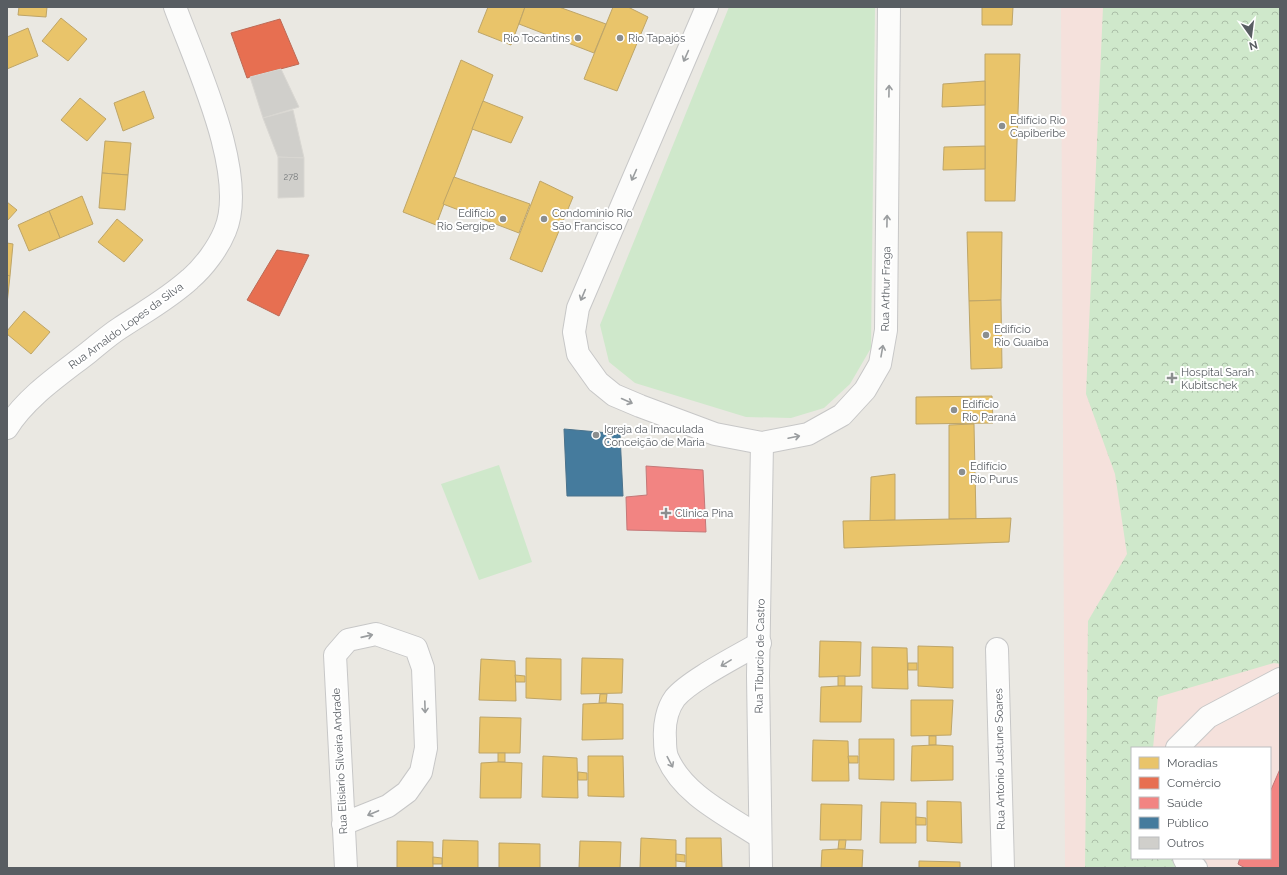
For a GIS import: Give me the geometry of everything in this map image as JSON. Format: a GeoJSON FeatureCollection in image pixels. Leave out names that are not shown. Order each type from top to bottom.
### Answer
{"type":"FeatureCollection","features":[{"type":"Feature","properties":{"kind":"street","name":"Rua Arnaldo Lopes da Silva"},"geometry":{"type":"LineString","coordinates":[[7,428],[12,419],[54,380],[119,328],[162,302],[190,279],[212,254],[226,230],[231,205],[231,179],[226,153],[215,115],[175,7]]}},
{"type":"Feature","properties":{"kind":"street","name":"Rua Arthur Fraga"},"geometry":{"type":"LineString","coordinates":[[707,7],[578,308],[574,332],[578,354],[598,382],[614,395],[715,434],[762,443],[808,434],[842,415],[865,390],[880,364],[886,330],[889,7]]}},
{"type":"Feature","properties":{"kind":"street","name":"Rua Tiburcio de Castro"},"geometry":{"type":"LineString","coordinates":[[761,868],[760,643],[762,443]]}},
{"type":"Feature","properties":{"kind":"street","name":"Rua Elisiario Silveira Andrade"},"geometry":{"type":"LineString","coordinates":[[343,824],[388,806],[407,792],[421,772],[426,748],[424,668],[416,648],[376,634],[348,640],[334,655],[343,824],[346,868]]}},
{"type":"Feature","properties":{"kind":"street"},"geometry":{"type":"LineString","coordinates":[[760,643],[693,683],[679,694],[668,711],[664,731],[666,755],[677,776],[693,792],[760,837]]}},
{"type":"Feature","properties":{"kind":"street","name":"Rua Antonio Justune Soares"},"geometry":{"type":"LineString","coordinates":[[997,649],[1003,868]]}},
{"type":"Feature","properties":{"kind":"street"},"geometry":{"type":"LineString","coordinates":[[1179,747],[1208,717],[1280,679]]}},
{"type":"Feature","properties":{"kind":"street"},"geometry":{"type":"LineString","coordinates":[[1184,859],[1187,864],[1196,868]]}},
{"type":"Feature","properties":{"kind":"shaded area","name":"Hospital Sarah Kubitschek"},"geometry":{"type":"Polygon","coordinates":[[[1061,7],[1280,7],[1280,868],[1065,868],[1061,7]]]}},
{"type":"Feature","properties":{"kind":"green space"},"geometry":{"type":"Polygon","coordinates":[[[729,7],[875,7],[871,348],[850,384],[824,408],[791,418],[746,417],[635,383],[609,362],[600,325],[729,7]]]}},
{"type":"Feature","properties":{"kind":"green space","name":"Hospital Sarah Kubitschek"},"geometry":{"type":"Polygon","coordinates":[[[1103,7],[1280,7],[1280,664],[1274,663],[1158,697],[1153,747],[1131,747],[1131,859],[1175,859],[1181,868],[1085,868],[1088,621],[1127,554],[1115,474],[1086,394],[1103,7]]]}},
{"type":"Feature","properties":{"kind":"green space"},"geometry":{"type":"Polygon","coordinates":[[[499,465],[532,562],[479,580],[441,484],[499,465]]]}},
{"type":"Feature","properties":{"kind":"building: Moradias"},"geometry":{"type":"Polygon","coordinates":[[[19,7],[47,7],[46,17],[18,15],[19,7]]]}},
{"type":"Feature","properties":{"kind":"building: Moradias"},"geometry":{"type":"Polygon","coordinates":[[[488,7],[525,7],[511,45],[478,32],[488,7]]]}},
{"type":"Feature","properties":{"kind":"building: Moradias","name":"Rio Tocantins"},"geometry":{"type":"Polygon","coordinates":[[[525,7],[559,7],[606,24],[594,53],[519,24],[525,7]]]}},
{"type":"Feature","properties":{"kind":"building: Moradias","name":"Rio Tapajós"},"geometry":{"type":"Polygon","coordinates":[[[613,7],[628,7],[648,17],[617,91],[584,79],[613,7]]]}},
{"type":"Feature","properties":{"kind":"building: Moradias"},"geometry":{"type":"Polygon","coordinates":[[[982,7],[1013,7],[1012,25],[982,25],[982,7]]]}},
{"type":"Feature","properties":{"kind":"building: Moradias"},"geometry":{"type":"Polygon","coordinates":[[[61,18],[87,39],[68,61],[42,41],[61,18]]]}},
{"type":"Feature","properties":{"kind":"building: Moradias"},"geometry":{"type":"Polygon","coordinates":[[[28,28],[38,56],[7,69],[7,37],[28,28]]]}},
{"type":"Feature","properties":{"kind":"building: Moradias","name":"Edifício Rio Capiberibe"},"geometry":{"type":"Polygon","coordinates":[[[985,54],[1020,54],[1015,201],[985,201],[985,54]]]}},
{"type":"Feature","properties":{"kind":"building: Moradias"},"geometry":{"type":"Polygon","coordinates":[[[461,60],[493,75],[436,225],[403,212],[461,60]]]}},
{"type":"Feature","properties":{"kind":"building: Moradias"},"geometry":{"type":"Polygon","coordinates":[[[985,81],[985,105],[942,107],[943,84],[985,81]]]}},
{"type":"Feature","properties":{"kind":"building: Moradias"},"geometry":{"type":"Polygon","coordinates":[[[144,91],[154,118],[123,131],[114,103],[144,91]]]}},
{"type":"Feature","properties":{"kind":"building: Moradias"},"geometry":{"type":"Polygon","coordinates":[[[80,98],[106,119],[87,141],[61,120],[80,98]]]}},
{"type":"Feature","properties":{"kind":"building: Moradias"},"geometry":{"type":"Polygon","coordinates":[[[483,101],[523,117],[511,143],[472,129],[483,101]]]}},
{"type":"Feature","properties":{"kind":"building: Moradias"},"geometry":{"type":"Polygon","coordinates":[[[105,141],[131,143],[128,175],[102,173],[105,141]]]}},
{"type":"Feature","properties":{"kind":"building: Moradias"},"geometry":{"type":"Polygon","coordinates":[[[985,146],[985,169],[943,170],[944,147],[985,146]]]}},
{"type":"Feature","properties":{"kind":"building: Moradias"},"geometry":{"type":"Polygon","coordinates":[[[102,173],[128,175],[125,210],[99,208],[102,173]]]}},
{"type":"Feature","properties":{"kind":"building: Moradias","name":"Edifício Rio Sergipe"},"geometry":{"type":"Polygon","coordinates":[[[454,177],[530,204],[519,233],[443,204],[454,177]]]}},
{"type":"Feature","properties":{"kind":"building: Moradias","name":"Condomínio Rio São Francisco"},"geometry":{"type":"Polygon","coordinates":[[[540,181],[573,197],[542,272],[510,259],[540,181]]]}},
{"type":"Feature","properties":{"kind":"building: Moradias"},"geometry":{"type":"Polygon","coordinates":[[[82,196],[93,224],[60,238],[49,211],[82,196]]]}},
{"type":"Feature","properties":{"kind":"building: Moradias"},"geometry":{"type":"Polygon","coordinates":[[[7,202],[17,210],[7,221],[7,202]]]}},
{"type":"Feature","properties":{"kind":"building: Moradias"},"geometry":{"type":"Polygon","coordinates":[[[49,211],[60,238],[29,251],[18,225],[49,211]]]}},
{"type":"Feature","properties":{"kind":"building: Moradias"},"geometry":{"type":"Polygon","coordinates":[[[117,219],[143,240],[124,262],[98,242],[117,219]]]}},
{"type":"Feature","properties":{"kind":"building: Moradias"},"geometry":{"type":"Polygon","coordinates":[[[967,232],[1002,232],[1001,300],[969,301],[967,232]]]}},
{"type":"Feature","properties":{"kind":"building: Moradias"},"geometry":{"type":"Polygon","coordinates":[[[7,243],[13,244],[10,276],[7,275],[7,243]]]}},
{"type":"Feature","properties":{"kind":"building: Moradias"},"geometry":{"type":"Polygon","coordinates":[[[7,275],[10,276],[7,304],[7,275]]]}},
{"type":"Feature","properties":{"kind":"building: Moradias","name":"Edifício Rio Guaíba"},"geometry":{"type":"Polygon","coordinates":[[[1001,300],[1002,368],[971,369],[969,301],[1001,300]]]}},
{"type":"Feature","properties":{"kind":"building: Moradias"},"geometry":{"type":"Polygon","coordinates":[[[24,311],[50,332],[31,354],[7,334],[7,331],[24,311]]]}},
{"type":"Feature","properties":{"kind":"building: Moradias","name":"Edifício Rio Paraná"},"geometry":{"type":"Polygon","coordinates":[[[992,396],[993,423],[916,424],[916,397],[992,396]]]}},
{"type":"Feature","properties":{"kind":"building: Moradias","name":"Edifício Rio Purus"},"geometry":{"type":"Polygon","coordinates":[[[974,424],[976,519],[949,519],[949,425],[974,424]]]}},
{"type":"Feature","properties":{"kind":"building: Moradias"},"geometry":{"type":"Polygon","coordinates":[[[895,474],[895,520],[870,521],[871,477],[895,474]]]}},
{"type":"Feature","properties":{"kind":"building: Moradias"},"geometry":{"type":"Polygon","coordinates":[[[1011,518],[1009,542],[844,548],[843,521],[1011,518]]]}},
{"type":"Feature","properties":{"kind":"building: Moradias"},"geometry":{"type":"Polygon","coordinates":[[[820,641],[861,642],[860,676],[819,677],[820,641]]]}},
{"type":"Feature","properties":{"kind":"building: Moradias"},"geometry":{"type":"Polygon","coordinates":[[[918,646],[953,647],[953,688],[918,686],[918,646]]]}},
{"type":"Feature","properties":{"kind":"building: Moradias"},"geometry":{"type":"Polygon","coordinates":[[[872,647],[907,648],[908,689],[872,688],[872,647]]]}},
{"type":"Feature","properties":{"kind":"building: Moradias"},"geometry":{"type":"Polygon","coordinates":[[[526,658],[561,659],[561,700],[526,698],[526,658]]]}},
{"type":"Feature","properties":{"kind":"building: Moradias"},"geometry":{"type":"Polygon","coordinates":[[[582,658],[623,659],[622,693],[581,694],[582,658]]]}},
{"type":"Feature","properties":{"kind":"building: Moradias"},"geometry":{"type":"Polygon","coordinates":[[[481,659],[515,661],[516,701],[479,700],[481,659]]]}},
{"type":"Feature","properties":{"kind":"building: Moradias"},"geometry":{"type":"Polygon","coordinates":[[[908,663],[917,663],[917,670],[908,670],[908,663]]]}},
{"type":"Feature","properties":{"kind":"building: Moradias"},"geometry":{"type":"Polygon","coordinates":[[[515,675],[525,676],[525,682],[516,682],[515,675]]]}},
{"type":"Feature","properties":{"kind":"building: Moradias"},"geometry":{"type":"Polygon","coordinates":[[[838,676],[845,676],[845,686],[838,686],[838,676]]]}},
{"type":"Feature","properties":{"kind":"building: Moradias"},"geometry":{"type":"Polygon","coordinates":[[[862,686],[861,722],[820,722],[821,687],[862,686]]]}},
{"type":"Feature","properties":{"kind":"building: Moradias"},"geometry":{"type":"Polygon","coordinates":[[[600,694],[607,694],[606,703],[599,703],[600,694]]]}},
{"type":"Feature","properties":{"kind":"building: Moradias"},"geometry":{"type":"Polygon","coordinates":[[[911,700],[953,700],[951,735],[911,736],[911,700]]]}},
{"type":"Feature","properties":{"kind":"building: Moradias"},"geometry":{"type":"Polygon","coordinates":[[[583,704],[623,704],[623,739],[582,740],[583,704]]]}},
{"type":"Feature","properties":{"kind":"building: Moradias"},"geometry":{"type":"Polygon","coordinates":[[[480,717],[521,718],[520,753],[479,753],[480,717]]]}},
{"type":"Feature","properties":{"kind":"building: Moradias"},"geometry":{"type":"Polygon","coordinates":[[[929,736],[936,736],[936,745],[929,745],[929,736]]]}},
{"type":"Feature","properties":{"kind":"building: Moradias"},"geometry":{"type":"Polygon","coordinates":[[[859,739],[894,739],[894,780],[859,779],[859,739]]]}},
{"type":"Feature","properties":{"kind":"building: Moradias"},"geometry":{"type":"Polygon","coordinates":[[[813,740],[848,741],[849,781],[812,781],[813,740]]]}},
{"type":"Feature","properties":{"kind":"building: Moradias"},"geometry":{"type":"Polygon","coordinates":[[[912,746],[953,746],[953,780],[911,781],[912,746]]]}},
{"type":"Feature","properties":{"kind":"building: Moradias"},"geometry":{"type":"Polygon","coordinates":[[[498,753],[505,753],[505,762],[498,762],[498,753]]]}},
{"type":"Feature","properties":{"kind":"building: Moradias"},"geometry":{"type":"Polygon","coordinates":[[[543,756],[577,758],[578,798],[542,797],[543,756]]]}},
{"type":"Feature","properties":{"kind":"building: Moradias"},"geometry":{"type":"Polygon","coordinates":[[[588,756],[623,756],[624,797],[588,796],[588,756]]]}},
{"type":"Feature","properties":{"kind":"building: Moradias"},"geometry":{"type":"Polygon","coordinates":[[[848,756],[858,756],[858,763],[849,763],[848,756]]]}},
{"type":"Feature","properties":{"kind":"building: Moradias"},"geometry":{"type":"Polygon","coordinates":[[[481,763],[522,763],[521,798],[480,798],[481,763]]]}},
{"type":"Feature","properties":{"kind":"building: Moradias"},"geometry":{"type":"Polygon","coordinates":[[[578,772],[587,773],[587,780],[578,780],[578,772]]]}},
{"type":"Feature","properties":{"kind":"building: Moradias"},"geometry":{"type":"Polygon","coordinates":[[[927,801],[961,802],[962,843],[927,841],[927,801]]]}},
{"type":"Feature","properties":{"kind":"building: Moradias"},"geometry":{"type":"Polygon","coordinates":[[[881,802],[916,803],[916,843],[880,843],[881,802]]]}},
{"type":"Feature","properties":{"kind":"building: Moradias"},"geometry":{"type":"Polygon","coordinates":[[[821,804],[862,805],[861,840],[820,840],[821,804]]]}},
{"type":"Feature","properties":{"kind":"building: Moradias"},"geometry":{"type":"Polygon","coordinates":[[[916,817],[926,818],[926,825],[916,825],[916,817]]]}},
{"type":"Feature","properties":{"kind":"building: Moradias"},"geometry":{"type":"Polygon","coordinates":[[[641,838],[676,840],[676,868],[640,868],[641,838]]]}},
{"type":"Feature","properties":{"kind":"building: Moradias"},"geometry":{"type":"Polygon","coordinates":[[[686,838],[721,838],[722,868],[686,868],[686,838]]]}},
{"type":"Feature","properties":{"kind":"building: Moradias"},"geometry":{"type":"Polygon","coordinates":[[[443,840],[478,841],[478,868],[442,868],[443,840]]]}},
{"type":"Feature","properties":{"kind":"building: Moradias"},"geometry":{"type":"Polygon","coordinates":[[[839,840],[846,840],[845,849],[838,849],[839,840]]]}},
{"type":"Feature","properties":{"kind":"building: Moradias"},"geometry":{"type":"Polygon","coordinates":[[[397,841],[433,842],[433,868],[397,868],[397,841]]]}},
{"type":"Feature","properties":{"kind":"building: Moradias"},"geometry":{"type":"Polygon","coordinates":[[[580,841],[621,842],[620,868],[579,868],[580,841]]]}},
{"type":"Feature","properties":{"kind":"building: Moradias"},"geometry":{"type":"Polygon","coordinates":[[[499,843],[540,844],[540,868],[499,868],[499,843]]]}},
{"type":"Feature","properties":{"kind":"building: Moradias"},"geometry":{"type":"Polygon","coordinates":[[[822,850],[863,850],[862,868],[821,868],[822,850]]]}},
{"type":"Feature","properties":{"kind":"building: Moradias"},"geometry":{"type":"Polygon","coordinates":[[[676,854],[685,855],[685,862],[676,861],[676,854]]]}},
{"type":"Feature","properties":{"kind":"building: Moradias"},"geometry":{"type":"Polygon","coordinates":[[[433,857],[442,858],[442,864],[433,864],[433,857]]]}},
{"type":"Feature","properties":{"kind":"building: Moradias"},"geometry":{"type":"Polygon","coordinates":[[[919,861],[960,862],[960,868],[919,868],[919,861]]]}},
{"type":"Feature","properties":{"kind":"building: Comércio"},"geometry":{"type":"Polygon","coordinates":[[[280,19],[299,64],[247,78],[231,33],[280,19]]]}},
{"type":"Feature","properties":{"kind":"building: Comércio"},"geometry":{"type":"Polygon","coordinates":[[[277,250],[309,255],[279,316],[247,300],[277,250]]]}},
{"type":"Feature","properties":{"kind":"building: Saúde","name":"Clinica Pina"},"geometry":{"type":"Polygon","coordinates":[[[646,466],[703,470],[706,532],[627,530],[626,497],[647,495],[646,466]]]}},
{"type":"Feature","properties":{"kind":"building: Saúde"},"geometry":{"type":"Polygon","coordinates":[[[1280,769],[1280,868],[1245,868],[1238,864],[1240,859],[1271,859],[1271,790],[1280,769]]]}},
{"type":"Feature","properties":{"kind":"building: Público"},"geometry":{"type":"Polygon","coordinates":[[[564,429],[620,434],[623,496],[567,496],[564,429]]]}},
{"type":"Feature","properties":{"kind":"building: Outros"},"geometry":{"type":"Polygon","coordinates":[[[281,69],[299,107],[263,118],[250,77],[281,69]]]}},
{"type":"Feature","properties":{"kind":"building: Outros"},"geometry":{"type":"Polygon","coordinates":[[[293,110],[304,158],[278,157],[263,118],[293,110]]]}},
{"type":"Feature","properties":{"kind":"building: Outros"},"geometry":{"type":"Polygon","coordinates":[[[278,157],[304,158],[304,197],[278,198],[278,157]]]}},
{"type":"Feature","properties":{"kind":"place","name":"Rio Tocantins"},"geometry":{"type":"Point","coordinates":[578,38]}},
{"type":"Feature","properties":{"kind":"place","name":"Rio Tapajós"},"geometry":{"type":"Point","coordinates":[620,38]}},
{"type":"Feature","properties":{"kind":"place","name":"Edifício Rio Capiberibe"},"geometry":{"type":"Point","coordinates":[1002,126]}},
{"type":"Feature","properties":{"kind":"place","name":"Edifício Rio Sergipe"},"geometry":{"type":"Point","coordinates":[503,219]}},
{"type":"Feature","properties":{"kind":"place","name":"Condomínio Rio São Francisco"},"geometry":{"type":"Point","coordinates":[544,219]}},
{"type":"Feature","properties":{"kind":"place","name":"Edifício Rio Guaíba"},"geometry":{"type":"Point","coordinates":[986,335]}},
{"type":"Feature","properties":{"kind":"place","name":"Hospital Sarah Kubitschek"},"geometry":{"type":"Point","coordinates":[1172,378]}},
{"type":"Feature","properties":{"kind":"place","name":"Edifício Rio Paraná"},"geometry":{"type":"Point","coordinates":[954,410]}},
{"type":"Feature","properties":{"kind":"place","name":"Igreja da Imaculada Conceição de Maria"},"geometry":{"type":"Point","coordinates":[596,435]}},
{"type":"Feature","properties":{"kind":"place","name":"Edifício Rio Purus"},"geometry":{"type":"Point","coordinates":[962,472]}},
{"type":"Feature","properties":{"kind":"place","name":"Clinica Pina"},"geometry":{"type":"Point","coordinates":[666,513]}}]}
